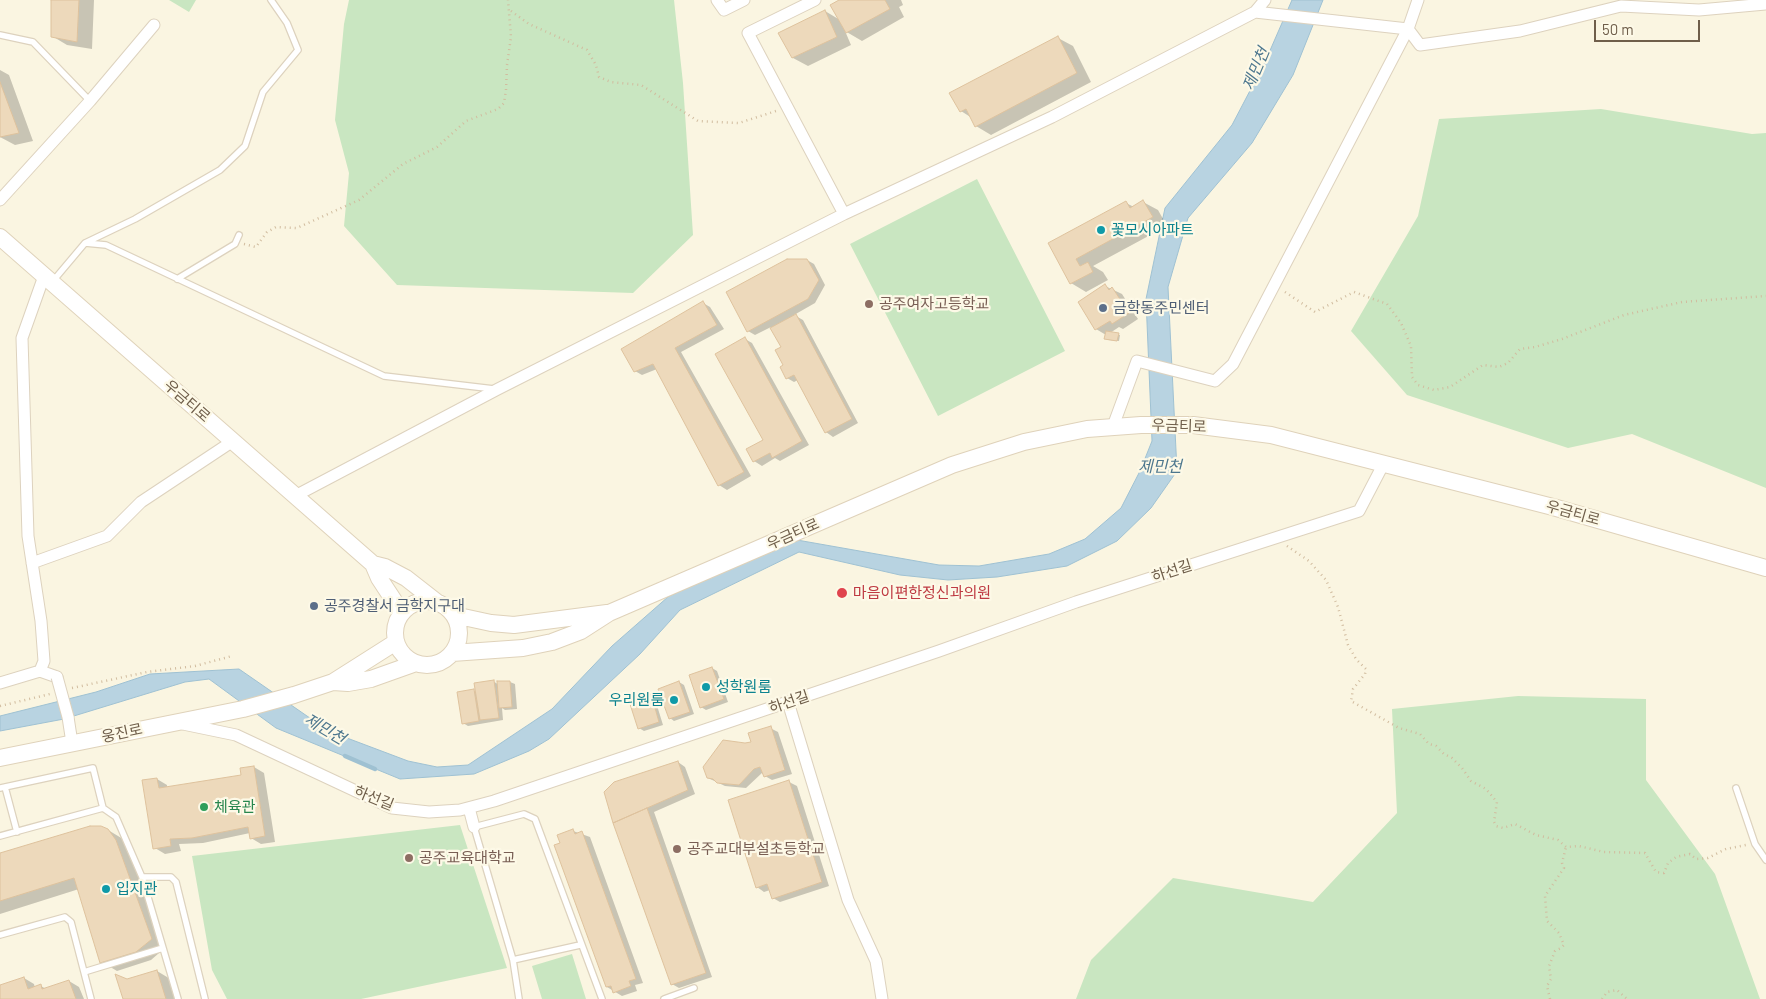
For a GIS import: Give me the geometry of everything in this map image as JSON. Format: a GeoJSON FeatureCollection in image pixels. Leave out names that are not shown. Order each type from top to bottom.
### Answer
{"type":"FeatureCollection","features":[{"type":"Feature","properties":{"kind":"main road","name":"우금티로"},"geometry":{"type":"LineString","coordinates":[[0,238],[373,564],[379,578],[402,613]]}},
{"type":"Feature","properties":{"kind":"main road","name":"우금티로"},"geometry":{"type":"LineString","coordinates":[[452,653],[523,648],[552,642],[581,630],[609,613],[952,465],[1024,442],[1087,429],[1112,429],[1141,425],[1193,425],[1271,435],[1553,507],[1766,568]]}},
{"type":"Feature","properties":{"kind":"main road","name":"우금티로"},"geometry":{"type":"LineString","coordinates":[[373,564],[385,567],[406,578],[438,603]]}},
{"type":"Feature","properties":{"kind":"main road"},"geometry":{"type":"LineString","coordinates":[[418,602],[438,603],[454,615],[459,634],[452,653],[436,664],[416,663],[404,655],[396,642],[395,632],[402,613],[418,602]]}},
{"type":"Feature","properties":{"kind":"main road","name":"우금티로"},"geometry":{"type":"LineString","coordinates":[[454,615],[491,623],[514,624],[609,613]]}},
{"type":"Feature","properties":{"kind":"main road"},"geometry":{"type":"LineString","coordinates":[[333,682],[396,642]]}},
{"type":"Feature","properties":{"kind":"main road"},"geometry":{"type":"LineString","coordinates":[[333,682],[348,683],[371,679],[416,663]]}},
{"type":"Feature","properties":{"kind":"main road","name":"웅진로"},"geometry":{"type":"LineString","coordinates":[[0,758],[243,709],[333,682]]}},
{"type":"Feature","properties":{"kind":"street"},"geometry":{"type":"LineString","coordinates":[[717,0],[724,10],[744,0]]}},
{"type":"Feature","properties":{"kind":"street"},"geometry":{"type":"LineString","coordinates":[[815,0],[748,33],[844,214]]}},
{"type":"Feature","properties":{"kind":"street"},"geometry":{"type":"LineString","coordinates":[[295,496],[498,389],[844,214],[1052,117],[1255,12],[1264,0]]}},
{"type":"Feature","properties":{"kind":"street"},"geometry":{"type":"LineString","coordinates":[[1112,429],[1137,361],[1215,381],[1233,364],[1408,29],[1418,0]]}},
{"type":"Feature","properties":{"kind":"street"},"geometry":{"type":"LineString","coordinates":[[1255,12],[1408,29],[1420,45],[1520,31],[1621,6],[1698,10],[1766,4]]}},
{"type":"Feature","properties":{"kind":"street"},"geometry":{"type":"LineString","coordinates":[[0,200],[90,100],[154,25]]}},
{"type":"Feature","properties":{"kind":"street"},"geometry":{"type":"LineString","coordinates":[[40,671],[44,662],[28,536],[22,338],[48,280]]}},
{"type":"Feature","properties":{"kind":"street"},"geometry":{"type":"LineString","coordinates":[[32,563],[107,536],[141,502],[232,441]]}},
{"type":"Feature","properties":{"kind":"street","name":"하선길"},"geometry":{"type":"LineString","coordinates":[[169,723],[204,727],[236,735],[392,808],[428,812],[469,808],[788,702],[1076,602],[1359,511],[1384,463]]}},
{"type":"Feature","properties":{"kind":"street"},"geometry":{"type":"LineString","coordinates":[[0,683],[40,671],[57,678],[68,717],[72,743]]}},
{"type":"Feature","properties":{"kind":"street"},"geometry":{"type":"LineString","coordinates":[[788,702],[848,900],[876,962],[882,999]]}},
{"type":"Feature","properties":{"kind":"street"},"geometry":{"type":"LineString","coordinates":[[469,808],[474,827]]}},
{"type":"Feature","properties":{"kind":"lane"},"geometry":{"type":"LineString","coordinates":[[48,280],[85,243],[136,219],[220,170],[244,146],[263,92],[298,50],[287,23],[271,0]]}},
{"type":"Feature","properties":{"kind":"lane"},"geometry":{"type":"LineString","coordinates":[[0,35],[33,42],[90,100]]}},
{"type":"Feature","properties":{"kind":"lane"},"geometry":{"type":"LineString","coordinates":[[177,279],[235,244],[239,236]]}},
{"type":"Feature","properties":{"kind":"lane"},"geometry":{"type":"LineString","coordinates":[[85,243],[106,245],[384,376],[498,389]]}},
{"type":"Feature","properties":{"kind":"lane"},"geometry":{"type":"LineString","coordinates":[[17,832],[2,787],[93,768],[103,808],[116,817],[142,877],[178,999]]}},
{"type":"Feature","properties":{"kind":"lane"},"geometry":{"type":"LineString","coordinates":[[1736,788],[1755,844],[1766,860]]}},
{"type":"Feature","properties":{"kind":"lane"},"geometry":{"type":"LineString","coordinates":[[0,836],[103,808]]}},
{"type":"Feature","properties":{"kind":"lane"},"geometry":{"type":"LineString","coordinates":[[519,999],[513,960],[474,827],[524,814],[535,819],[580,945],[602,999]]}},
{"type":"Feature","properties":{"kind":"lane"},"geometry":{"type":"LineString","coordinates":[[142,877],[171,877],[176,882],[205,999]]}},
{"type":"Feature","properties":{"kind":"lane"},"geometry":{"type":"LineString","coordinates":[[0,935],[65,917],[71,922],[91,999]]}},
{"type":"Feature","properties":{"kind":"lane"},"geometry":{"type":"LineString","coordinates":[[513,960],[580,945]]}},
{"type":"Feature","properties":{"kind":"lane"},"geometry":{"type":"LineString","coordinates":[[84,972],[163,948]]}},
{"type":"Feature","properties":{"kind":"lane"},"geometry":{"type":"LineString","coordinates":[[664,999],[694,988]]}},
{"type":"Feature","properties":{"kind":"path"},"geometry":{"type":"LineString","coordinates":[[235,244],[256,247],[267,232],[276,227],[297,228],[359,200],[403,164],[438,147],[466,121],[498,109],[504,102],[506,90],[511,11],[508,0]]}},
{"type":"Feature","properties":{"kind":"path"},"geometry":{"type":"LineString","coordinates":[[511,11],[529,24],[587,50],[596,65],[599,76],[611,82],[641,85],[698,120],[739,123],[769,112],[787,109]]}},
{"type":"Feature","properties":{"kind":"path"},"geometry":{"type":"LineString","coordinates":[[1274,286],[1316,312],[1354,292],[1387,304],[1401,323],[1411,346],[1412,377],[1418,385],[1434,390],[1450,387],[1483,365],[1499,367],[1508,364],[1520,349],[1535,347],[1562,339],[1624,315],[1682,302],[1766,296]]}},
{"type":"Feature","properties":{"kind":"path"},"geometry":{"type":"LineString","coordinates":[[1279,538],[1320,572],[1333,594],[1348,645],[1366,672],[1353,689],[1351,701],[1399,728],[1420,734],[1429,744],[1436,746],[1444,754],[1452,758],[1470,780],[1486,789],[1497,802],[1494,822],[1496,826],[1503,828],[1515,824],[1536,835],[1558,840],[1566,847],[1580,846],[1604,852],[1645,853],[1656,872],[1664,873],[1668,863],[1676,857],[1690,854],[1696,859],[1708,858],[1726,849],[1755,844]]}},
{"type":"Feature","properties":{"kind":"path"},"geometry":{"type":"LineString","coordinates":[[70,689],[147,672],[195,666],[232,656]]}},
{"type":"Feature","properties":{"kind":"path"},"geometry":{"type":"LineString","coordinates":[[0,706],[51,694]]}},
{"type":"Feature","properties":{"kind":"path"},"geometry":{"type":"LineString","coordinates":[[1550,999],[1547,986],[1551,979],[1549,966],[1554,951],[1564,945],[1559,934],[1547,921],[1545,896],[1564,868],[1562,864],[1566,847]]}},
{"type":"Feature","properties":{"kind":"path"},"geometry":{"type":"LineString","coordinates":[[1602,999],[1607,992],[1617,990],[1627,999]]}},
{"type":"Feature","properties":{"kind":"green space"},"geometry":{"type":"Polygon","coordinates":[[[169,0],[196,0],[189,12],[169,0]]]}},
{"type":"Feature","properties":{"kind":"green space"},"geometry":{"type":"Polygon","coordinates":[[[349,0],[674,0],[683,83],[693,235],[633,293],[397,285],[344,226],[349,173],[335,120],[344,24],[349,0]]]}},
{"type":"Feature","properties":{"kind":"green space"},"geometry":{"type":"Polygon","coordinates":[[[1601,109],[1752,134],[1766,133],[1766,488],[1632,434],[1568,448],[1407,395],[1351,331],[1418,216],[1439,119],[1601,109]]]}},
{"type":"Feature","properties":{"kind":"green space"},"geometry":{"type":"Polygon","coordinates":[[[977,179],[1065,351],[938,416],[850,244],[977,179]]]}},
{"type":"Feature","properties":{"kind":"green space"},"geometry":{"type":"Polygon","coordinates":[[[1518,696],[1646,699],[1646,780],[1715,874],[1760,999],[1076,999],[1091,960],[1173,878],[1313,902],[1397,813],[1392,709],[1518,696]]]}},
{"type":"Feature","properties":{"kind":"green space"},"geometry":{"type":"Polygon","coordinates":[[[460,825],[507,968],[361,999],[227,999],[212,970],[192,856],[460,825]]]}},
{"type":"Feature","properties":{"kind":"green space"},"geometry":{"type":"Polygon","coordinates":[[[572,954],[586,999],[542,999],[532,966],[572,954]]]}},
{"type":"Feature","properties":{"kind":"water","name":"제민천"},"geometry":{"type":"Polygon","coordinates":[[[1292,0],[1323,0],[1293,75],[1252,143],[1188,218],[1168,287],[1177,471],[1151,508],[1117,541],[1067,566],[997,577],[948,580],[900,575],[799,552],[680,610],[640,654],[549,739],[529,751],[474,774],[400,779],[276,728],[209,679],[185,682],[64,719],[0,731],[0,716],[96,692],[150,674],[239,669],[320,725],[339,735],[408,761],[437,767],[468,765],[552,709],[612,646],[669,596],[797,540],[939,565],[979,566],[1049,554],[1085,539],[1121,508],[1140,471],[1152,441],[1146,299],[1165,208],[1232,125],[1265,62],[1292,0]]]}},
{"type":"Feature","properties":{"kind":"building"},"geometry":{"type":"Polygon","coordinates":[[[51,0],[79,0],[77,42],[51,37],[51,0]]]}},
{"type":"Feature","properties":{"kind":"building"},"geometry":{"type":"Polygon","coordinates":[[[839,0],[885,0],[890,9],[846,33],[830,5],[839,0]]]}},
{"type":"Feature","properties":{"kind":"building"},"geometry":{"type":"Polygon","coordinates":[[[825,10],[837,37],[792,58],[778,33],[825,10]]]}},
{"type":"Feature","properties":{"kind":"building"},"geometry":{"type":"Polygon","coordinates":[[[1058,36],[1077,73],[975,127],[966,109],[960,112],[949,93],[1058,36]]]}},
{"type":"Feature","properties":{"kind":"building"},"geometry":{"type":"Polygon","coordinates":[[[0,82],[19,133],[0,137],[0,82]]]}},
{"type":"Feature","properties":{"kind":"building","name":"꽃모시아파트"},"geometry":{"type":"Polygon","coordinates":[[[1143,200],[1153,217],[1076,259],[1080,266],[1088,262],[1093,272],[1070,284],[1048,243],[1126,201],[1130,208],[1143,200]]]}},
{"type":"Feature","properties":{"kind":"building"},"geometry":{"type":"Polygon","coordinates":[[[787,259],[807,259],[819,280],[808,299],[747,332],[726,292],[787,259]]]}},
{"type":"Feature","properties":{"kind":"building","name":"금학동주민센터"},"geometry":{"type":"Polygon","coordinates":[[[1105,284],[1109,290],[1112,287],[1129,313],[1112,324],[1110,321],[1095,330],[1078,302],[1105,284]]]}},
{"type":"Feature","properties":{"kind":"building"},"geometry":{"type":"Polygon","coordinates":[[[703,301],[717,325],[675,348],[744,472],[718,486],[653,364],[634,372],[621,349],[703,301]]]}},
{"type":"Feature","properties":{"kind":"building"},"geometry":{"type":"Polygon","coordinates":[[[796,314],[852,419],[825,433],[794,375],[786,379],[780,367],[783,365],[775,350],[781,347],[770,328],[796,314]]]}},
{"type":"Feature","properties":{"kind":"building"},"geometry":{"type":"Polygon","coordinates":[[[1106,331],[1119,333],[1117,341],[1104,339],[1106,331]]]}},
{"type":"Feature","properties":{"kind":"building"},"geometry":{"type":"Polygon","coordinates":[[[745,337],[802,441],[772,458],[770,453],[753,462],[746,449],[763,440],[715,354],[745,337]]]}},
{"type":"Feature","properties":{"kind":"building","name":"성학원룸"},"geometry":{"type":"Polygon","coordinates":[[[712,667],[724,699],[700,708],[689,675],[712,667]]]}},
{"type":"Feature","properties":{"kind":"building"},"geometry":{"type":"Polygon","coordinates":[[[494,680],[499,718],[480,720],[474,683],[494,680]]]}},
{"type":"Feature","properties":{"kind":"building"},"geometry":{"type":"Polygon","coordinates":[[[497,681],[510,681],[512,707],[499,708],[497,681]]]}},
{"type":"Feature","properties":{"kind":"building","name":"우리원룸"},"geometry":{"type":"Polygon","coordinates":[[[679,681],[690,712],[669,719],[658,689],[679,681]]]}},
{"type":"Feature","properties":{"kind":"building"},"geometry":{"type":"Polygon","coordinates":[[[474,689],[479,721],[462,724],[457,692],[474,689]]]}},
{"type":"Feature","properties":{"kind":"building"},"geometry":{"type":"Polygon","coordinates":[[[651,694],[659,722],[638,729],[629,701],[651,694]]]}},
{"type":"Feature","properties":{"kind":"building"},"geometry":{"type":"Polygon","coordinates":[[[771,726],[785,770],[764,777],[760,767],[754,769],[739,785],[717,783],[713,779],[707,778],[703,767],[723,740],[751,742],[748,733],[771,726]]]}},
{"type":"Feature","properties":{"kind":"building"},"geometry":{"type":"Polygon","coordinates":[[[678,761],[688,790],[613,823],[604,792],[614,782],[678,761]]]}},
{"type":"Feature","properties":{"kind":"building","name":"체육관"},"geometry":{"type":"Polygon","coordinates":[[[254,766],[265,836],[250,839],[248,827],[192,838],[170,839],[171,846],[153,849],[142,780],[157,778],[159,788],[241,775],[240,768],[254,766]]]}},
{"type":"Feature","properties":{"kind":"building"},"geometry":{"type":"Polygon","coordinates":[[[789,780],[822,882],[772,899],[767,884],[756,888],[728,800],[789,780]]]}},
{"type":"Feature","properties":{"kind":"building"},"geometry":{"type":"Polygon","coordinates":[[[647,808],[706,973],[671,985],[613,823],[647,808]]]}},
{"type":"Feature","properties":{"kind":"building","name":"입지관"},"geometry":{"type":"Polygon","coordinates":[[[90,826],[101,826],[108,829],[116,840],[152,939],[136,952],[100,963],[74,878],[0,901],[0,853],[90,826]]]}},
{"type":"Feature","properties":{"kind":"building"},"geometry":{"type":"Polygon","coordinates":[[[573,829],[575,834],[582,831],[636,979],[629,981],[631,986],[613,993],[611,986],[606,987],[554,845],[560,843],[557,835],[573,829]]]}},
{"type":"Feature","properties":{"kind":"building"},"geometry":{"type":"Polygon","coordinates":[[[157,970],[166,999],[123,999],[115,974],[127,979],[157,970]]]}},
{"type":"Feature","properties":{"kind":"building"},"geometry":{"type":"Polygon","coordinates":[[[24,977],[28,989],[41,984],[42,989],[69,980],[76,999],[0,999],[0,985],[24,977]]]}},
{"type":"Feature","properties":{"kind":"waterway","name":"제민천"},"geometry":{"type":"LineString","coordinates":[[345,756],[375,769]]}},
{"type":"Feature","properties":{"kind":"place","name":"꽃모시아파트"},"geometry":{"type":"Point","coordinates":[1101,230]}},
{"type":"Feature","properties":{"kind":"place","name":"공주여자고등학교"},"geometry":{"type":"Point","coordinates":[869,304]}},
{"type":"Feature","properties":{"kind":"place","name":"금학동주민센터"},"geometry":{"type":"Point","coordinates":[1103,308]}},
{"type":"Feature","properties":{"kind":"place","name":"마음이편한정신과의원"},"geometry":{"type":"Point","coordinates":[842,593]}},
{"type":"Feature","properties":{"kind":"place","name":"공주경찰서 금학지구대"},"geometry":{"type":"Point","coordinates":[314,606]}},
{"type":"Feature","properties":{"kind":"place","name":"성학원룸"},"geometry":{"type":"Point","coordinates":[706,687]}},
{"type":"Feature","properties":{"kind":"place","name":"우리원룸"},"geometry":{"type":"Point","coordinates":[674,700]}},
{"type":"Feature","properties":{"kind":"place","name":"체육관"},"geometry":{"type":"Point","coordinates":[204,807]}},
{"type":"Feature","properties":{"kind":"place","name":"공주교대부설초등학교"},"geometry":{"type":"Point","coordinates":[677,849]}},
{"type":"Feature","properties":{"kind":"place","name":"공주교육대학교"},"geometry":{"type":"Point","coordinates":[409,858]}},
{"type":"Feature","properties":{"kind":"place","name":"입지관"},"geometry":{"type":"Point","coordinates":[106,889]}}]}
